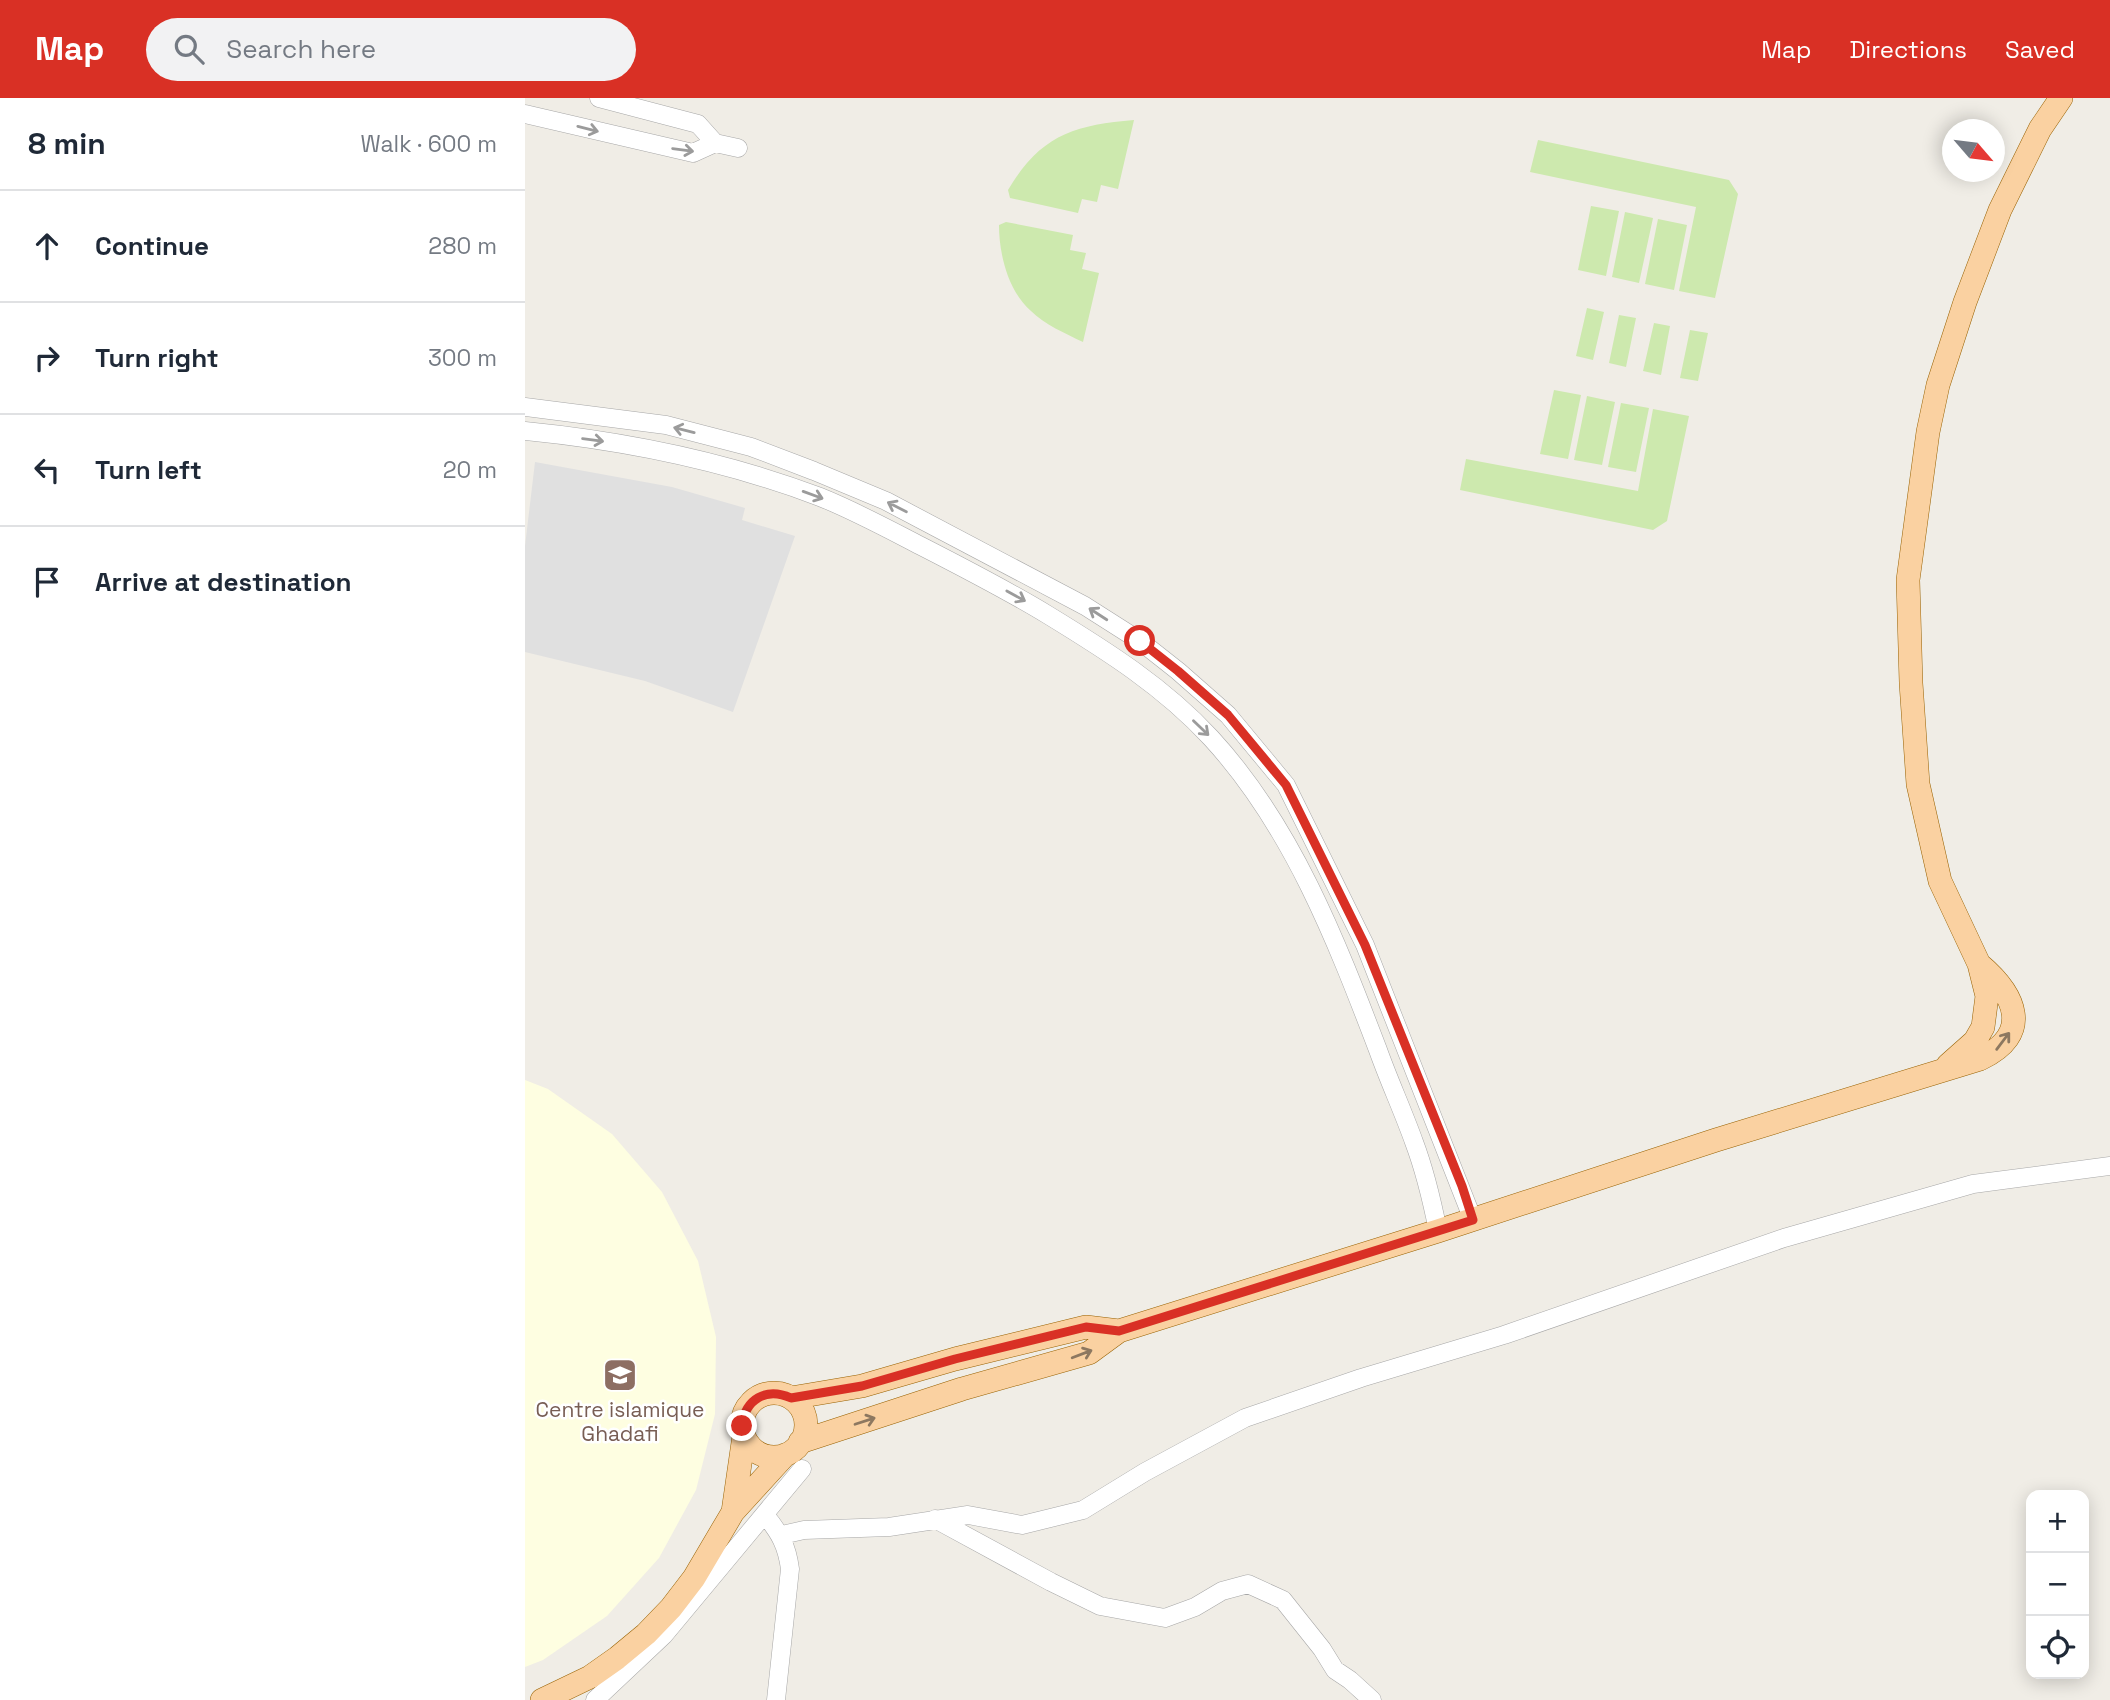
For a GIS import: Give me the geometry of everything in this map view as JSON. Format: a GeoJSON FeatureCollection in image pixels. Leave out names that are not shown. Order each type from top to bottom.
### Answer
{"type":"FeatureCollection","features":[{"type":"Feature","properties":{"kind":"main road"},"geometry":{"type":"LineString","coordinates":[[744,1436],[756,1451],[775,1457],[796,1455],[962,1389],[1089,1353],[1119,1331],[1994,1053],[2011,1031],[2014,1013],[2009,996],[1999,980],[1979,964],[1940,881],[1918,784],[1908,580],[1928,432],[1938,385],[1965,302],[2000,210],[2040,129],[2061,98]]}},
{"type":"Feature","properties":{"kind":"main road"},"geometry":{"type":"LineString","coordinates":[[733,1512],[744,1436],[743,1416],[754,1400],[762,1395],[772,1393],[791,1398],[862,1386],[955,1359],[1086,1327],[1119,1331]]}},
{"type":"Feature","properties":{"kind":"main road"},"geometry":{"type":"LineString","coordinates":[[542,1700],[590,1677],[617,1658],[671,1608],[694,1578],[733,1512],[796,1455],[805,1423],[799,1405],[791,1398]]}},
{"type":"Feature","properties":{"kind":"street"},"geometry":{"type":"LineString","coordinates":[[599,98],[698,124],[715,143],[738,148]]}},
{"type":"Feature","properties":{"kind":"street"},"geometry":{"type":"LineString","coordinates":[[525,114],[693,153],[715,143]]}},
{"type":"Feature","properties":{"kind":"street"},"geometry":{"type":"LineString","coordinates":[[525,407],[666,425],[751,447],[814,471],[886,501],[1085,606],[1140,641],[1178,671],[1228,715],[1286,785],[1365,945],[1462,1186],[1473,1220]]}},
{"type":"Feature","properties":{"kind":"street"},"geometry":{"type":"LineString","coordinates":[[525,431],[638,445],[761,477],[822,498],[875,522],[1019,597],[1124,663],[1161,690],[1211,738],[1248,784],[1300,867],[1342,957],[1415,1143],[1438,1231]]}},
{"type":"Feature","properties":{"kind":"street"},"geometry":{"type":"LineString","coordinates":[[782,1535],[804,1530],[889,1527],[968,1515],[1022,1525],[1083,1510],[1145,1472],[1245,1418],[1361,1378],[1504,1335],[1784,1238],[1973,1184],[2110,1166]]}},
{"type":"Feature","properties":{"kind":"street"},"geometry":{"type":"LineString","coordinates":[[595,1700],[664,1635],[765,1515],[796,1455]]}},
{"type":"Feature","properties":{"kind":"street"},"geometry":{"type":"LineString","coordinates":[[765,1515],[782,1535],[788,1550],[790,1569],[776,1700]]}},
{"type":"Feature","properties":{"kind":"street"},"geometry":{"type":"LineString","coordinates":[[935,1519],[1100,1606],[1165,1618],[1195,1607],[1222,1591],[1248,1584],[1283,1600],[1335,1670],[1372,1700]]}},
{"type":"Feature","properties":{"kind":"shaded area"},"geometry":{"type":"Polygon","coordinates":[[[535,462],[672,487],[745,508],[742,520],[795,536],[733,712],[645,681],[525,652],[525,546],[535,462]]]}},
{"type":"Feature","properties":{"kind":"shaded area","name":"Centre islamique Ghadafi"},"geometry":{"type":"Polygon","coordinates":[[[525,1080],[548,1089],[612,1134],[662,1192],[698,1261],[716,1337],[715,1414],[696,1490],[659,1558],[607,1616],[543,1660],[525,1667],[525,1080]]]}},
{"type":"Feature","properties":{"kind":"green space"},"geometry":{"type":"Polygon","coordinates":[[[1134,120],[1118,189],[1101,185],[1097,202],[1082,199],[1078,213],[1010,198],[1008,190],[1020,172],[1046,145],[1093,125],[1134,120]]]}},
{"type":"Feature","properties":{"kind":"green space"},"geometry":{"type":"Polygon","coordinates":[[[1538,140],[1729,180],[1738,194],[1715,298],[1679,291],[1696,207],[1530,172],[1538,140]]]}},
{"type":"Feature","properties":{"kind":"green space"},"geometry":{"type":"Polygon","coordinates":[[[1591,206],[1619,211],[1606,276],[1578,270],[1591,206]]]}},
{"type":"Feature","properties":{"kind":"green space"},"geometry":{"type":"Polygon","coordinates":[[[1625,212],[1653,218],[1639,283],[1612,277],[1625,212]]]}},
{"type":"Feature","properties":{"kind":"green space"},"geometry":{"type":"Polygon","coordinates":[[[1658,219],[1687,225],[1674,290],[1645,284],[1658,219]]]}},
{"type":"Feature","properties":{"kind":"green space"},"geometry":{"type":"Polygon","coordinates":[[[1006,222],[1073,235],[1070,250],[1086,253],[1082,269],[1099,273],[1083,342],[1042,320],[1016,293],[1006,271],[1001,248],[999,225],[1006,222]]]}},
{"type":"Feature","properties":{"kind":"green space"},"geometry":{"type":"Polygon","coordinates":[[[1587,308],[1604,312],[1593,360],[1576,356],[1587,308]]]}},
{"type":"Feature","properties":{"kind":"green space"},"geometry":{"type":"Polygon","coordinates":[[[1619,315],[1636,318],[1626,367],[1609,363],[1619,315]]]}},
{"type":"Feature","properties":{"kind":"green space"},"geometry":{"type":"Polygon","coordinates":[[[1654,323],[1670,326],[1661,375],[1643,371],[1654,323]]]}},
{"type":"Feature","properties":{"kind":"green space"},"geometry":{"type":"Polygon","coordinates":[[[1690,330],[1708,333],[1698,381],[1680,378],[1690,330]]]}},
{"type":"Feature","properties":{"kind":"green space"},"geometry":{"type":"Polygon","coordinates":[[[1554,390],[1581,395],[1568,459],[1540,454],[1554,390]]]}},
{"type":"Feature","properties":{"kind":"green space"},"geometry":{"type":"Polygon","coordinates":[[[1587,396],[1615,402],[1602,465],[1574,460],[1587,396]]]}},
{"type":"Feature","properties":{"kind":"green space"},"geometry":{"type":"Polygon","coordinates":[[[1621,403],[1649,408],[1636,472],[1608,467],[1621,403]]]}},
{"type":"Feature","properties":{"kind":"green space"},"geometry":{"type":"Polygon","coordinates":[[[1653,409],[1689,416],[1667,521],[1653,530],[1460,490],[1466,459],[1638,491],[1653,409]]]}},
{"type":"Feature","properties":{"kind":"place","name":"Centre islamique Ghadafi"},"geometry":{"type":"Point","coordinates":[620,1375]}},
{"type":"Feature","properties":{"kind":"route"},"geometry":{"type":"LineString","coordinates":[[742,1426],[747,1407],[762,1395],[782,1394],[791,1398],[862,1386],[955,1359],[1086,1327],[1119,1331],[1473,1220],[1462,1186],[1365,945],[1286,785],[1228,715],[1140,641]]}}]}
